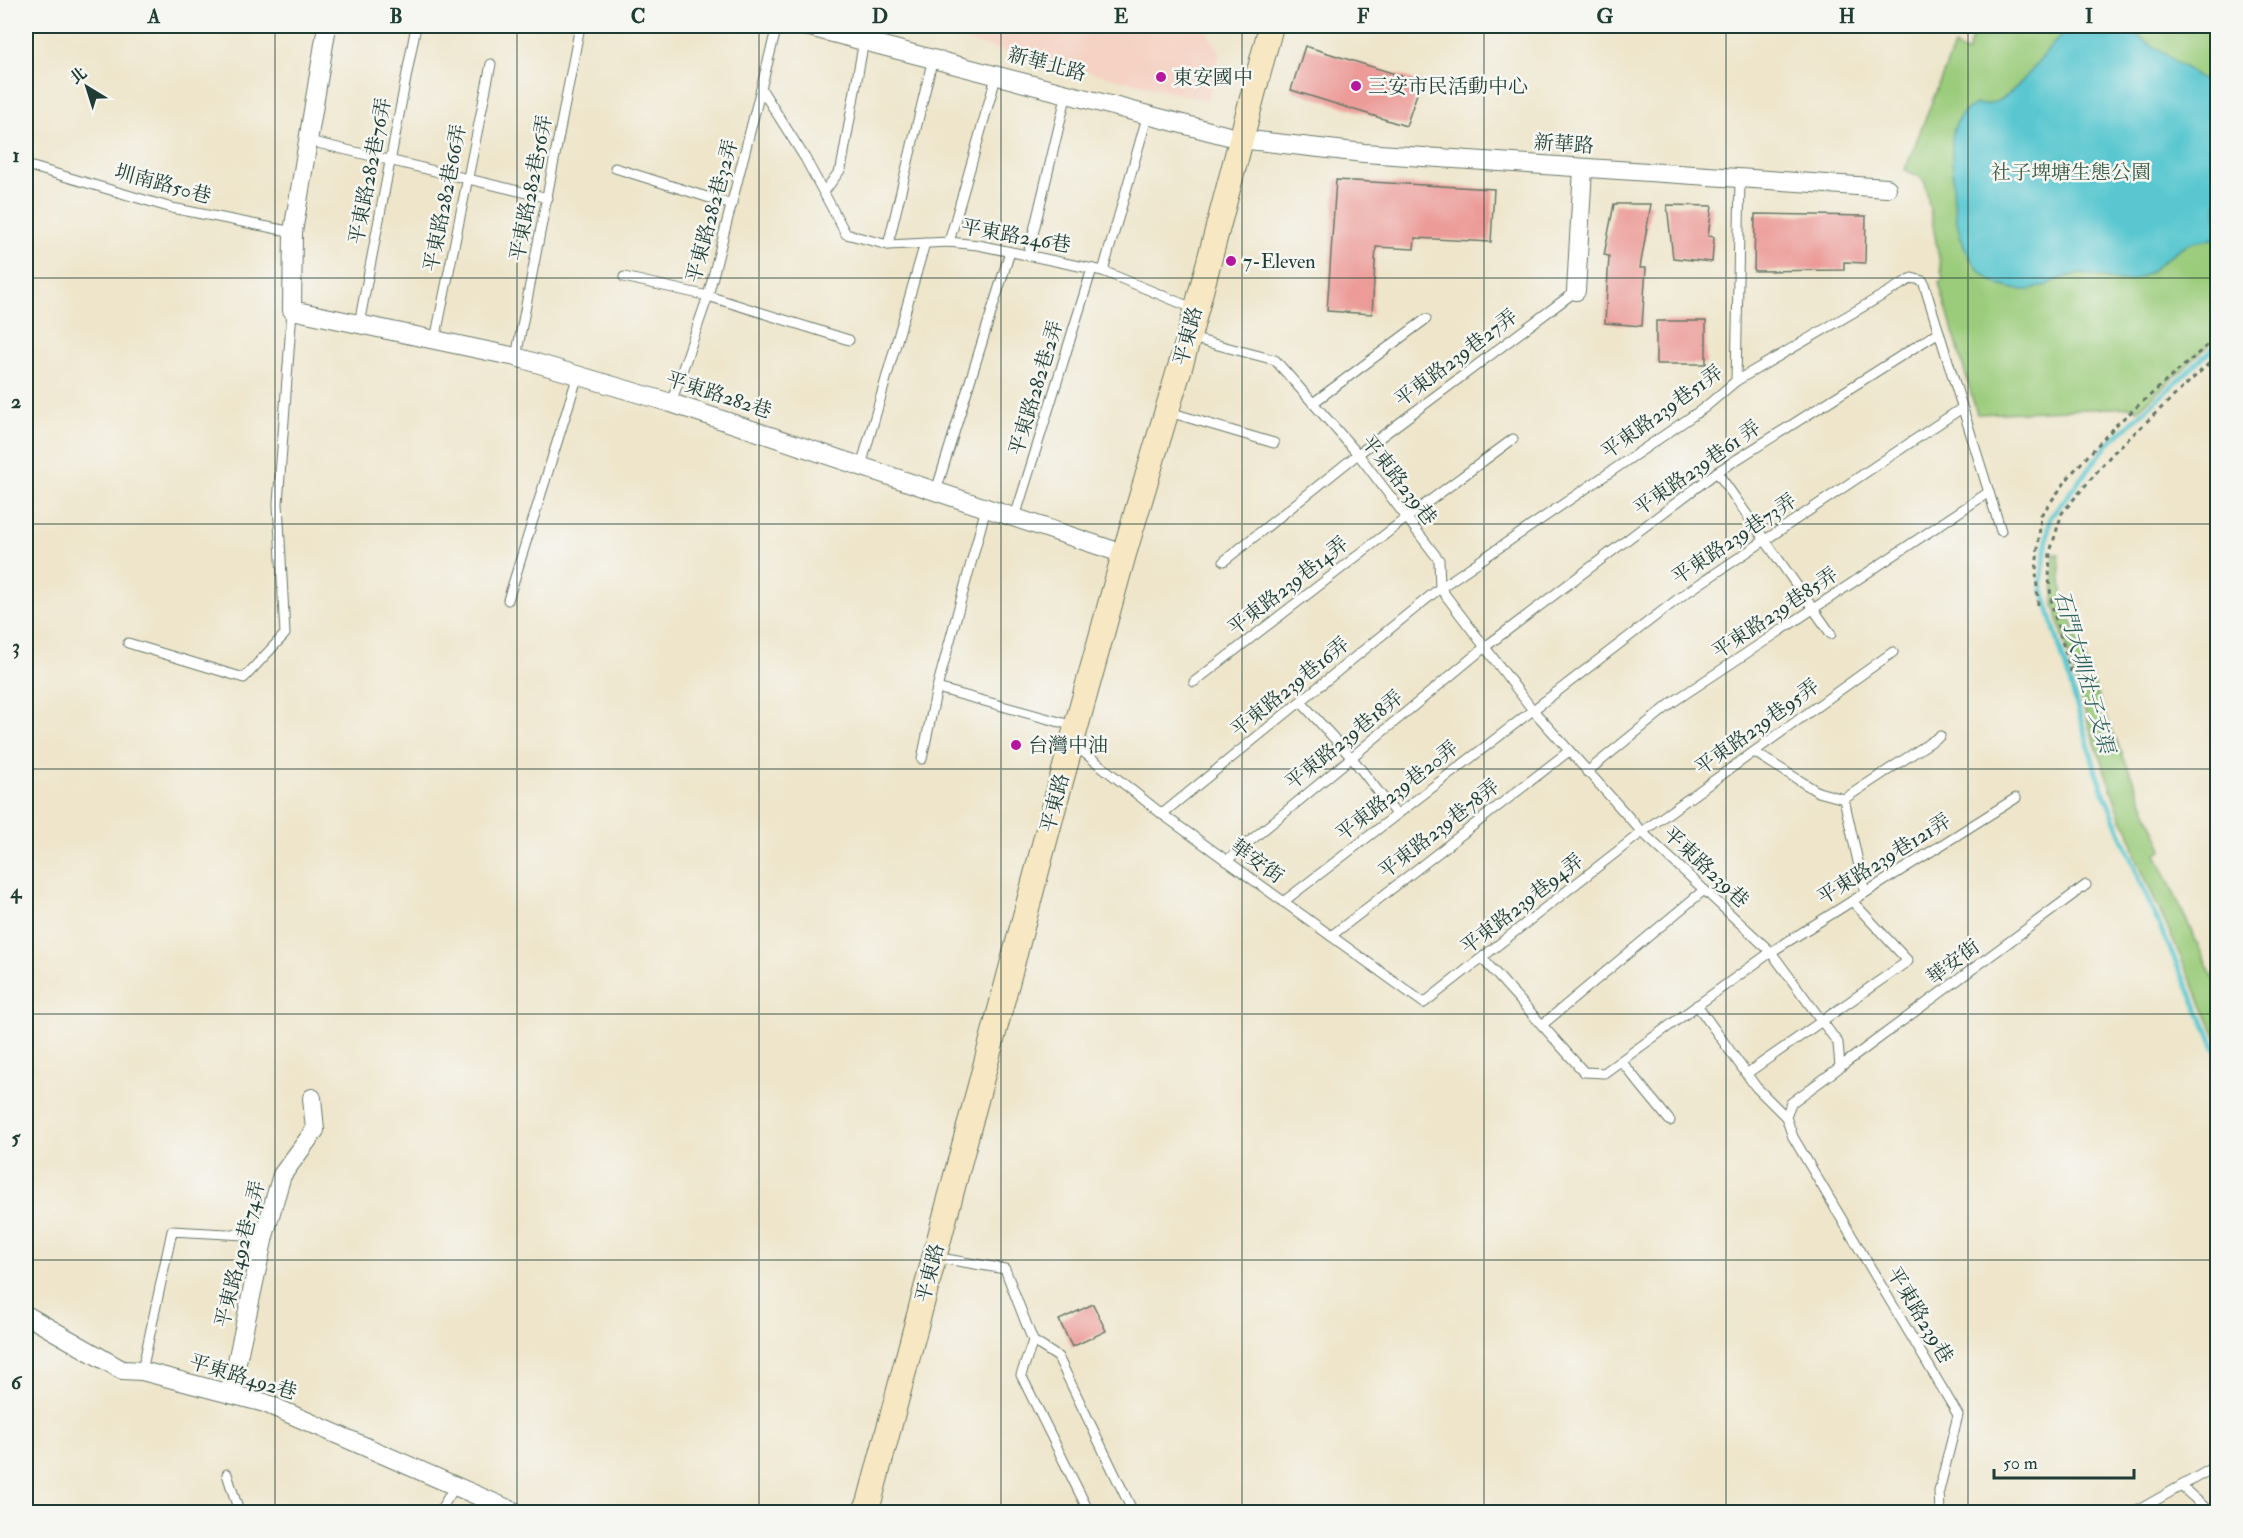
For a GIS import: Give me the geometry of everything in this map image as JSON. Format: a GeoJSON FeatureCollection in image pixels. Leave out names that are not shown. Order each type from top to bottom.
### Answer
{"type":"FeatureCollection","features":[{"type":"Feature","properties":{"kind":"street"},"geometry":{"type":"LineString","coordinates":[[292,310],[293,232],[327,26]]}},
{"type":"Feature","properties":{"kind":"street","name":"新華北路"},"geometry":{"type":"LineString","coordinates":[[806,26],[1240,139]]}},
{"type":"Feature","properties":{"kind":"street","name":"平東路"},"geometry":{"type":"LineString","coordinates":[[864,1512],[869,1503],[1074,735],[1124,554],[1189,338],[1240,139],[1272,26]]}},
{"type":"Feature","properties":{"kind":"street","name":"新華路"},"geometry":{"type":"LineString","coordinates":[[1240,139],[1364,153],[1887,188]]}},
{"type":"Feature","properties":{"kind":"street"},"geometry":{"type":"LineString","coordinates":[[1576,291],[1583,168]]}},
{"type":"Feature","properties":{"kind":"street","name":"平東路282巷"},"geometry":{"type":"LineString","coordinates":[[292,310],[516,357],[671,402],[1124,554]]}},
{"type":"Feature","properties":{"kind":"street","name":"平東路492巷74弄"},"geometry":{"type":"LineString","coordinates":[[230,1394],[264,1236],[282,1175],[315,1130],[312,1098]]}},
{"type":"Feature","properties":{"kind":"street","name":"平東路492巷"},"geometry":{"type":"LineString","coordinates":[[26,1315],[122,1370],[142,1371],[266,1403],[515,1512]]}},
{"type":"Feature","properties":{"kind":"lane","name":"平東路282巷76弄"},"geometry":{"type":"LineString","coordinates":[[359,324],[416,26]]}},
{"type":"Feature","properties":{"kind":"lane","name":"平東路282巷56弄"},"geometry":{"type":"LineString","coordinates":[[516,357],[580,26]]}},
{"type":"Feature","properties":{"kind":"lane","name":"平東路282巷32弄"},"geometry":{"type":"LineString","coordinates":[[671,402],[708,296],[777,26]]}},
{"type":"Feature","properties":{"kind":"lane"},"geometry":{"type":"LineString","coordinates":[[824,192],[841,169],[864,40]]}},
{"type":"Feature","properties":{"kind":"lane"},"geometry":{"type":"LineString","coordinates":[[888,245],[933,58]]}},
{"type":"Feature","properties":{"kind":"lane","name":"平東路282巷66弄"},"geometry":{"type":"LineString","coordinates":[[435,340],[491,64]]}},
{"type":"Feature","properties":{"kind":"lane"},"geometry":{"type":"LineString","coordinates":[[949,242],[997,74]]}},
{"type":"Feature","properties":{"kind":"lane","name":"平東路246巷"},"geometry":{"type":"LineString","coordinates":[[762,90],[824,192],[846,234],[888,245],[949,242],[1092,268],[1195,309]]}},
{"type":"Feature","properties":{"kind":"lane"},"geometry":{"type":"LineString","coordinates":[[1028,255],[1067,93]]}},
{"type":"Feature","properties":{"kind":"lane"},"geometry":{"type":"LineString","coordinates":[[1103,271],[1148,114]]}},
{"type":"Feature","properties":{"kind":"lane"},"geometry":{"type":"LineString","coordinates":[[309,141],[548,198]]}},
{"type":"Feature","properties":{"kind":"lane","name":"圳南路50巷"},"geometry":{"type":"LineString","coordinates":[[26,165],[172,208],[293,232]]}},
{"type":"Feature","properties":{"kind":"lane"},"geometry":{"type":"LineString","coordinates":[[615,168],[732,205]]}},
{"type":"Feature","properties":{"kind":"lane"},"geometry":{"type":"LineString","coordinates":[[1736,381],[1740,179]]}},
{"type":"Feature","properties":{"kind":"lane"},"geometry":{"type":"LineString","coordinates":[[861,466],[925,243]]}},
{"type":"Feature","properties":{"kind":"lane"},"geometry":{"type":"LineString","coordinates":[[936,491],[1010,252]]}},
{"type":"Feature","properties":{"kind":"lane","name":"平東路282巷2弄"},"geometry":{"type":"LineString","coordinates":[[1015,517],[1092,268]]}},
{"type":"Feature","properties":{"kind":"lane"},"geometry":{"type":"LineString","coordinates":[[624,277],[708,296],[849,340]]}},
{"type":"Feature","properties":{"kind":"lane","name":"平東路239巷51弄"},"geometry":{"type":"LineString","coordinates":[[1440,588],[1704,408],[1736,381],[1912,278],[1923,281],[1939,332]]}},
{"type":"Feature","properties":{"kind":"lane","name":"平東路239巷27弄"},"geometry":{"type":"LineString","coordinates":[[1224,561],[1358,454],[1576,291]]}},
{"type":"Feature","properties":{"kind":"lane"},"geometry":{"type":"LineString","coordinates":[[128,642],[244,678],[285,634],[278,503],[292,310]]}},
{"type":"Feature","properties":{"kind":"lane"},"geometry":{"type":"LineString","coordinates":[[1313,404],[1426,319]]}},
{"type":"Feature","properties":{"kind":"lane"},"geometry":{"type":"LineString","coordinates":[[1939,332],[2001,531]]}},
{"type":"Feature","properties":{"kind":"lane","name":"平東路239巷61 弄"},"geometry":{"type":"LineString","coordinates":[[1485,647],[1717,471],[1939,332]]}},
{"type":"Feature","properties":{"kind":"lane","name":"平東路239巷"},"geometry":{"type":"LineString","coordinates":[[1189,338],[1275,360],[1358,454],[1405,519],[1439,560],[1440,588],[1532,709],[1642,832],[1771,952],[1838,1042],[1840,1067]]}},
{"type":"Feature","properties":{"kind":"lane"},"geometry":{"type":"LineString","coordinates":[[508,600],[578,375]]}},
{"type":"Feature","properties":{"kind":"lane","name":"平東路239巷73弄"},"geometry":{"type":"LineString","coordinates":[[1532,709],[1683,595],[1962,408]]}},
{"type":"Feature","properties":{"kind":"lane"},"geometry":{"type":"LineString","coordinates":[[1167,411],[1274,444]]}},
{"type":"Feature","properties":{"kind":"lane","name":"平東路239巷14弄"},"geometry":{"type":"LineString","coordinates":[[1194,682],[1405,519],[1513,439]]}},
{"type":"Feature","properties":{"kind":"lane"},"geometry":{"type":"LineString","coordinates":[[1717,471],[1831,634]]}},
{"type":"Feature","properties":{"kind":"lane","name":"平東路239巷85弄"},"geometry":{"type":"LineString","coordinates":[[1587,772],[1673,702],[1989,492]]}},
{"type":"Feature","properties":{"kind":"lane"},"geometry":{"type":"LineString","coordinates":[[922,759],[937,688],[986,508]]}},
{"type":"Feature","properties":{"kind":"lane","name":"平東路239巷16弄"},"geometry":{"type":"LineString","coordinates":[[1162,814],[1440,588]]}},
{"type":"Feature","properties":{"kind":"lane","name":"平東路239巷18弄"},"geometry":{"type":"LineString","coordinates":[[1226,861],[1485,647]]}},
{"type":"Feature","properties":{"kind":"lane","name":"平東路239巷95弄"},"geometry":{"type":"LineString","coordinates":[[1642,832],[1893,652]]}},
{"type":"Feature","properties":{"kind":"lane"},"geometry":{"type":"LineString","coordinates":[[937,688],[1074,735]]}},
{"type":"Feature","properties":{"kind":"lane"},"geometry":{"type":"LineString","coordinates":[[1301,702],[1352,758],[1396,814]]}},
{"type":"Feature","properties":{"kind":"lane","name":"平東路239巷20弄"},"geometry":{"type":"LineString","coordinates":[[1283,902],[1532,709]]}},
{"type":"Feature","properties":{"kind":"lane","name":"華安街"},"geometry":{"type":"LineString","coordinates":[[1074,735],[1162,814],[1424,1003]]}},
{"type":"Feature","properties":{"kind":"lane"},"geometry":{"type":"LineString","coordinates":[[1754,752],[1818,792],[1844,799],[1940,736]]}},
{"type":"Feature","properties":{"kind":"lane","name":"平東路239巷78弄"},"geometry":{"type":"LineString","coordinates":[[1331,936],[1569,751]]}},
{"type":"Feature","properties":{"kind":"lane","name":"平東路239巷121弄"},"geometry":{"type":"LineString","coordinates":[[1542,1025],[1584,1072],[1604,1073],[1771,952],[2016,798]]}},
{"type":"Feature","properties":{"kind":"lane"},"geometry":{"type":"LineString","coordinates":[[1844,799],[1865,892]]}},
{"type":"Feature","properties":{"kind":"lane","name":"平東路239巷94弄"},"geometry":{"type":"LineString","coordinates":[[1424,1003],[1642,832]]}},
{"type":"Feature","properties":{"kind":"lane","name":"華安街"},"geometry":{"type":"LineString","coordinates":[[1840,1067],[2086,885]]}},
{"type":"Feature","properties":{"kind":"lane"},"geometry":{"type":"LineString","coordinates":[[1482,958],[1542,1025],[1704,890]]}},
{"type":"Feature","properties":{"kind":"lane"},"geometry":{"type":"LineString","coordinates":[[1746,1074],[1908,962],[1852,901]]}},
{"type":"Feature","properties":{"kind":"lane"},"geometry":{"type":"LineString","coordinates":[[1697,1005],[1746,1074],[1786,1117],[1791,1103],[1840,1067]]}},
{"type":"Feature","properties":{"kind":"lane"},"geometry":{"type":"LineString","coordinates":[[1621,1061],[1670,1121]]}},
{"type":"Feature","properties":{"kind":"lane","name":"平東路239巷"},"geometry":{"type":"LineString","coordinates":[[1786,1117],[1793,1137],[1958,1415],[1939,1491],[1940,1512]]}},
{"type":"Feature","properties":{"kind":"lane"},"geometry":{"type":"LineString","coordinates":[[142,1371],[172,1231],[264,1236]]}},
{"type":"Feature","properties":{"kind":"lane"},"geometry":{"type":"LineString","coordinates":[[934,1257],[1005,1269],[1034,1341],[1058,1357],[1133,1512]]}},
{"type":"Feature","properties":{"kind":"lane"},"geometry":{"type":"LineString","coordinates":[[1034,1341],[1021,1375],[1089,1512]]}},
{"type":"Feature","properties":{"kind":"lane"},"geometry":{"type":"LineString","coordinates":[[2135,1512],[2217,1465]]}},
{"type":"Feature","properties":{"kind":"lane"},"geometry":{"type":"LineString","coordinates":[[227,1474],[239,1512]]}},
{"type":"Feature","properties":{"kind":"lane"},"geometry":{"type":"LineString","coordinates":[[2181,1486],[2210,1512]]}},
{"type":"Feature","properties":{"kind":"lane"},"geometry":{"type":"LineString","coordinates":[[439,1512],[455,1487]]}},
{"type":"Feature","properties":{"kind":"path"},"geometry":{"type":"LineString","coordinates":[[2038,605],[2036,570],[2042,515],[2072,474],[2117,424],[2217,336]]}},
{"type":"Feature","properties":{"kind":"path"},"geometry":{"type":"LineString","coordinates":[[2071,672],[2052,606],[2049,580],[2050,552],[2062,513],[2112,454],[2217,355]]}},
{"type":"Feature","properties":{"kind":"shaded area","name":"東安國中"},"geometry":{"type":"Polygon","coordinates":[[[903,26],[1209,26],[1207,31],[1220,53],[1207,101],[903,26]]]}},
{"type":"Feature","properties":{"kind":"green space","name":"社子埤塘生態公園"},"geometry":{"type":"Polygon","coordinates":[[[1976,26],[2217,26],[2217,338],[2138,410],[2132,407],[1977,414],[1939,283],[1943,279],[1925,183],[1920,177],[1905,170],[1954,46],[1967,53],[1976,26]]]}},
{"type":"Feature","properties":{"kind":"green space"},"geometry":{"type":"Polygon","coordinates":[[[2054,554],[2059,554],[2063,603],[2066,605],[2103,710],[2163,849],[2156,854],[2217,987],[2217,1038],[2137,860],[2128,828],[2122,820],[2090,729],[2054,605],[2054,554]]]}},
{"type":"Feature","properties":{"kind":"water"},"geometry":{"type":"Polygon","coordinates":[[[2071,26],[2124,27],[2217,89],[2217,238],[2193,242],[2182,247],[2148,273],[2133,280],[2119,281],[2079,274],[2034,289],[2007,287],[1990,280],[1977,268],[1967,253],[1956,217],[1952,136],[1959,119],[1966,111],[1976,104],[1990,104],[2003,98],[2027,76],[2071,26]]]}},
{"type":"Feature","properties":{"kind":"building","name":"三安市民活動中心"},"geometry":{"type":"Polygon","coordinates":[[[1305,46],[1421,82],[1406,126],[1291,90],[1305,46]]]}},
{"type":"Feature","properties":{"kind":"building"},"geometry":{"type":"Polygon","coordinates":[[[1336,180],[1494,189],[1491,242],[1415,238],[1414,249],[1376,247],[1372,314],[1327,311],[1336,180]]]}},
{"type":"Feature","properties":{"kind":"building"},"geometry":{"type":"Polygon","coordinates":[[[1614,204],[1651,204],[1640,268],[1646,268],[1642,326],[1605,323],[1609,256],[1604,255],[1614,204]]]}},
{"type":"Feature","properties":{"kind":"building"},"geometry":{"type":"Polygon","coordinates":[[[1667,205],[1712,206],[1708,236],[1714,237],[1712,262],[1673,258],[1667,205]]]}},
{"type":"Feature","properties":{"kind":"building"},"geometry":{"type":"Polygon","coordinates":[[[1755,214],[1866,216],[1865,263],[1844,262],[1844,270],[1754,271],[1755,214]]]}},
{"type":"Feature","properties":{"kind":"building"},"geometry":{"type":"Polygon","coordinates":[[[1656,321],[1706,321],[1706,364],[1656,364],[1656,321]]]}},
{"type":"Feature","properties":{"kind":"building"},"geometry":{"type":"Polygon","coordinates":[[[1093,1304],[1106,1331],[1072,1347],[1059,1320],[1093,1304]]]}},
{"type":"Feature","properties":{"kind":"waterway","name":"石門大圳社子支渠"},"geometry":{"type":"LineString","coordinates":[[2218,344],[2108,444],[2050,518],[2041,583],[2098,778],[2151,907],[2218,1054]]}},
{"type":"Feature","properties":{"kind":"place","name":"東安國中"},"geometry":{"type":"Point","coordinates":[1161,77]}},
{"type":"Feature","properties":{"kind":"place","name":"三安市民活動中心"},"geometry":{"type":"Point","coordinates":[1356,86]}},
{"type":"Feature","properties":{"kind":"place","name":"7-Eleven"},"geometry":{"type":"Point","coordinates":[1231,261]}},
{"type":"Feature","properties":{"kind":"place","name":"台灣中油"},"geometry":{"type":"Point","coordinates":[1016,745]}}]}
